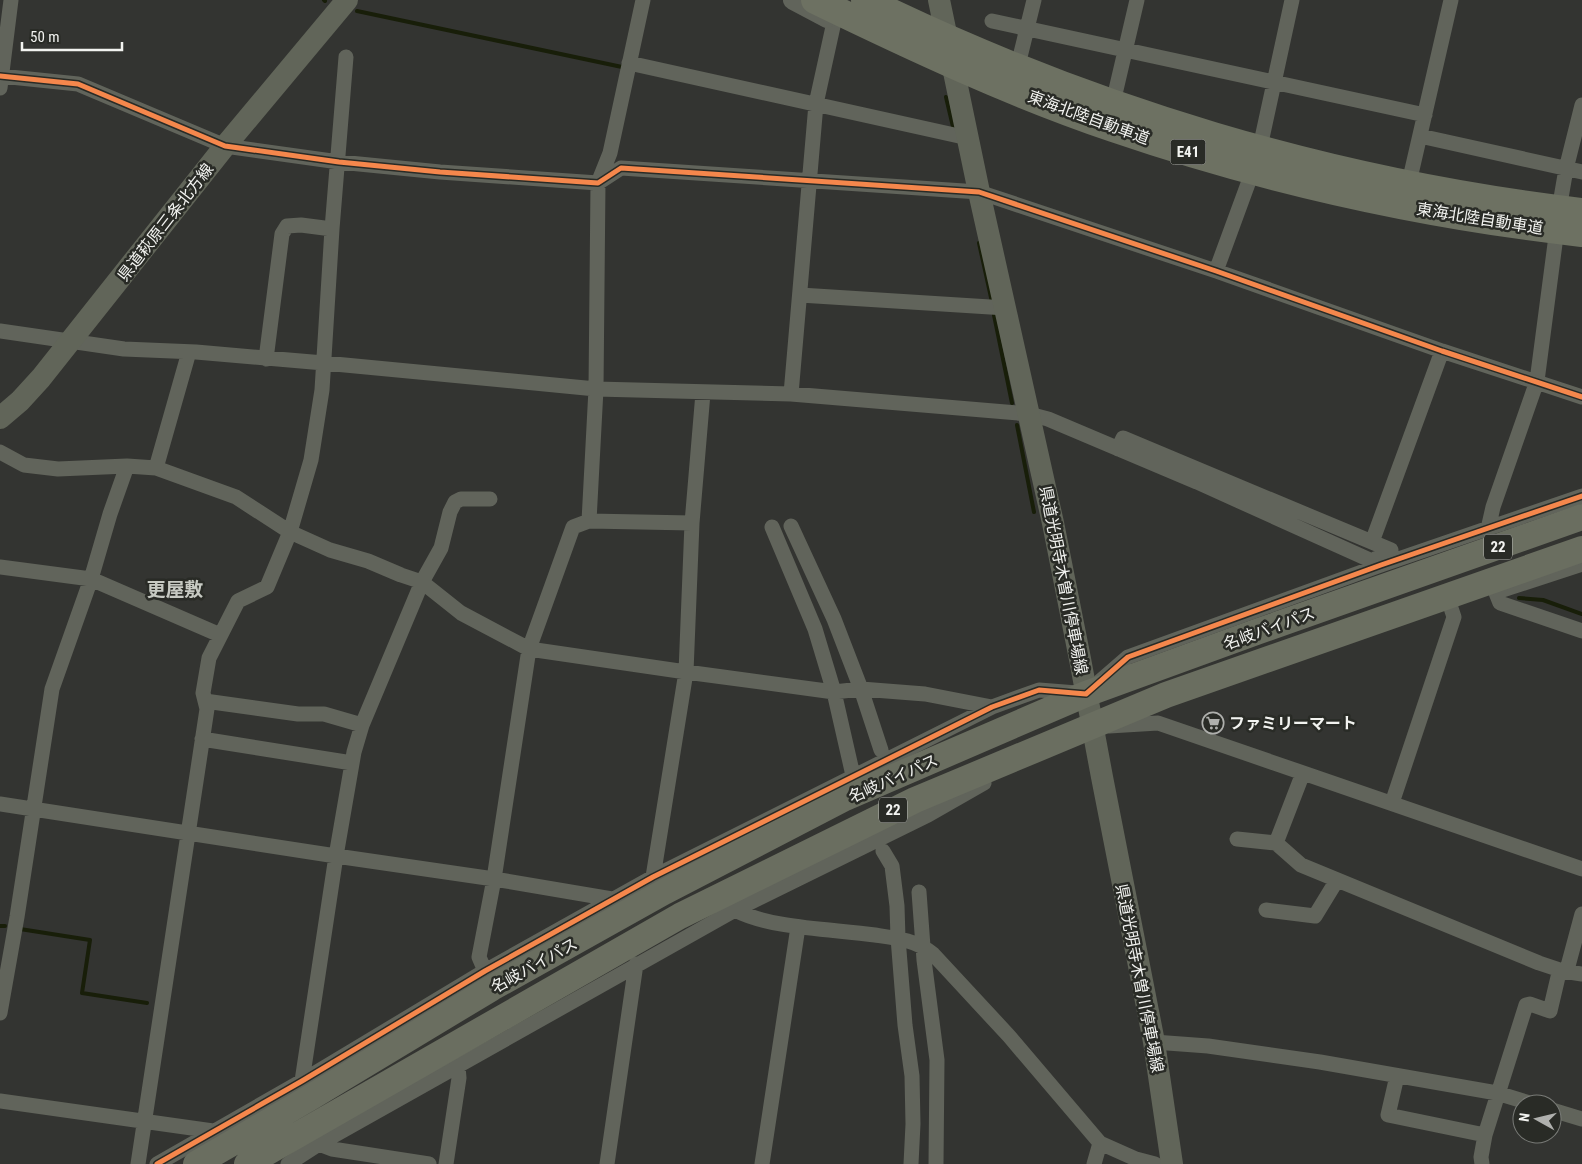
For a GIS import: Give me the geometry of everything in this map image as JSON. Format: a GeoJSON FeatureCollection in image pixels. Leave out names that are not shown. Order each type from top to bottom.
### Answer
{"type":"FeatureCollection","features":[{"type":"Feature","properties":{"kind":"highway","name":"東海北陸自動車道"},"geometry":{"type":"LineString","coordinates":[[815,0],[912,47],[1012,90],[1112,128],[1216,161],[1332,191],[1440,213],[1582,233]]}},
{"type":"Feature","properties":{"kind":"highway","name":"東海北陸自動車道"},"geometry":{"type":"LineString","coordinates":[[865,0],[915,24],[1020,69],[1120,107],[1221,139],[1330,168],[1436,190],[1572,205]]}},
{"type":"Feature","properties":{"kind":"highway","name":"名岐バイパス"},"geometry":{"type":"LineString","coordinates":[[196,1164],[492,988],[664,892],[845,798],[1086,694],[1286,621],[1582,518]]}},
{"type":"Feature","properties":{"kind":"highway","name":"名岐バイパス"},"geometry":{"type":"LineString","coordinates":[[248,1164],[680,916],[915,800],[1166,696],[1582,549]]}},
{"type":"Feature","properties":{"kind":"main road","name":"県道萩原三条北方線"},"geometry":{"type":"LineString","coordinates":[[0,418],[20,401],[70,342],[225,146],[347,0]]}},
{"type":"Feature","properties":{"kind":"main road","name":"県道光明寺木曽川停車場線"},"geometry":{"type":"LineString","coordinates":[[939,0],[979,192],[1055,533],[1154,1042],[1172,1164]]}},
{"type":"Feature","properties":{"kind":"street"},"geometry":{"type":"LineString","coordinates":[[11,0],[0,80],[78,84],[225,146],[339,162],[440,172],[598,183],[622,168],[979,192],[1216,271],[1442,351],[1582,397]]}},
{"type":"Feature","properties":{"kind":"street"},"geometry":{"type":"LineString","coordinates":[[589,521],[596,389],[598,183],[610,153],[643,0]]}},
{"type":"Feature","properties":{"kind":"street"},"geometry":{"type":"LineString","coordinates":[[793,0],[834,22],[955,78],[1009,100],[1103,135],[1248,181],[1401,217],[1478,230],[1582,243]]}},
{"type":"Feature","properties":{"kind":"street"},"geometry":{"type":"LineString","coordinates":[[888,0],[944,26],[1115,94],[1189,117],[1334,157],[1411,174],[1572,205],[1582,201]]}},
{"type":"Feature","properties":{"kind":"street"},"geometry":{"type":"LineString","coordinates":[[1020,57],[1034,0]]}},
{"type":"Feature","properties":{"kind":"street"},"geometry":{"type":"LineString","coordinates":[[1115,94],[1137,0]]}},
{"type":"Feature","properties":{"kind":"street"},"geometry":{"type":"LineString","coordinates":[[1216,271],[1262,138],[1292,0]]}},
{"type":"Feature","properties":{"kind":"street"},"geometry":{"type":"LineString","coordinates":[[1411,174],[1451,0]]}},
{"type":"Feature","properties":{"kind":"street"},"geometry":{"type":"LineString","coordinates":[[992,21],[1425,115]]}},
{"type":"Feature","properties":{"kind":"street"},"geometry":{"type":"LineString","coordinates":[[791,394],[816,104],[834,22]]}},
{"type":"Feature","properties":{"kind":"street"},"geometry":{"type":"LineString","coordinates":[[138,1164],[207,709],[203,693],[209,658],[238,601],[267,587],[290,532],[311,460],[322,390],[332,228],[339,162],[346,57]]}},
{"type":"Feature","properties":{"kind":"street"},"geometry":{"type":"LineString","coordinates":[[629,63],[968,138]]}},
{"type":"Feature","properties":{"kind":"street"},"geometry":{"type":"LineString","coordinates":[[1488,529],[1493,507],[1537,381],[1555,240],[1572,205],[1566,169],[1582,105]]}},
{"type":"Feature","properties":{"kind":"street"},"geometry":{"type":"LineString","coordinates":[[1420,136],[1582,172]]}},
{"type":"Feature","properties":{"kind":"street"},"geometry":{"type":"LineString","coordinates":[[266,359],[282,234],[287,226],[301,225],[332,228]]}},
{"type":"Feature","properties":{"kind":"street"},"geometry":{"type":"LineString","coordinates":[[800,295],[1006,308]]}},
{"type":"Feature","properties":{"kind":"street"},"geometry":{"type":"LineString","coordinates":[[0,331],[124,349],[189,352],[324,363],[596,389],[791,394],[1029,414],[1048,419],[1377,562]]}},
{"type":"Feature","properties":{"kind":"street"},"geometry":{"type":"LineString","coordinates":[[1372,542],[1442,351]]}},
{"type":"Feature","properties":{"kind":"street"},"geometry":{"type":"LineString","coordinates":[[156,468],[189,352]]}},
{"type":"Feature","properties":{"kind":"street"},"geometry":{"type":"LineString","coordinates":[[653,876],[686,672],[692,523],[702,393]]}},
{"type":"Feature","properties":{"kind":"street"},"geometry":{"type":"LineString","coordinates":[[1118,449],[1123,438],[1391,550],[1377,562]]}},
{"type":"Feature","properties":{"kind":"street"},"geometry":{"type":"LineString","coordinates":[[0,452],[24,464],[58,469],[127,466],[156,468],[236,497],[290,532],[330,550],[368,561],[422,582],[460,613],[529,649],[834,692],[861,689],[925,694],[992,707]]}},
{"type":"Feature","properties":{"kind":"street"},"geometry":{"type":"LineString","coordinates":[[0,1014],[52,689],[91,579],[110,514],[127,466]]}},
{"type":"Feature","properties":{"kind":"street"},"geometry":{"type":"LineString","coordinates":[[157,1164],[302,1081],[485,971],[653,876],[992,707],[1039,690],[1086,694],[1128,657],[1377,562],[1488,529],[1582,496]]}},
{"type":"Feature","properties":{"kind":"street"},"geometry":{"type":"LineString","coordinates":[[302,1081],[336,856],[352,763],[362,725],[422,582],[441,548],[450,512],[455,502],[462,499],[490,499]]}},
{"type":"Feature","properties":{"kind":"street"},"geometry":{"type":"LineString","coordinates":[[485,971],[479,957],[494,879],[529,649],[573,527],[589,521],[692,523]]}},
{"type":"Feature","properties":{"kind":"street"},"geometry":{"type":"LineString","coordinates":[[791,526],[834,620],[861,689],[881,750]]}},
{"type":"Feature","properties":{"kind":"street"},"geometry":{"type":"LineString","coordinates":[[772,527],[816,629],[834,692],[852,771]]}},
{"type":"Feature","properties":{"kind":"street"},"geometry":{"type":"LineString","coordinates":[[1409,609],[1432,612],[1451,608],[1582,564]]}},
{"type":"Feature","properties":{"kind":"street"},"geometry":{"type":"LineString","coordinates":[[0,568],[91,579],[220,635]]}},
{"type":"Feature","properties":{"kind":"street"},"geometry":{"type":"LineString","coordinates":[[1496,593],[1500,603],[1582,631]]}},
{"type":"Feature","properties":{"kind":"street"},"geometry":{"type":"LineString","coordinates":[[1392,802],[1454,617],[1451,608]]}},
{"type":"Feature","properties":{"kind":"street"},"geometry":{"type":"LineString","coordinates":[[205,702],[298,714],[324,714],[362,725]]}},
{"type":"Feature","properties":{"kind":"street"},"geometry":{"type":"LineString","coordinates":[[1092,726],[1158,723],[1582,869]]}},
{"type":"Feature","properties":{"kind":"street"},"geometry":{"type":"LineString","coordinates":[[202,739],[352,763]]}},
{"type":"Feature","properties":{"kind":"street"},"geometry":{"type":"LineString","coordinates":[[291,1163],[319,1144],[636,964],[735,910],[928,815],[1057,741]]}},
{"type":"Feature","properties":{"kind":"street"},"geometry":{"type":"LineString","coordinates":[[1276,843],[1303,773]]}},
{"type":"Feature","properties":{"kind":"street"},"geometry":{"type":"LineString","coordinates":[[0,804],[494,879],[612,899]]}},
{"type":"Feature","properties":{"kind":"street"},"geometry":{"type":"LineString","coordinates":[[1237,840],[1276,843],[1301,865],[1539,963],[1563,971],[1582,974]]}},
{"type":"Feature","properties":{"kind":"street"},"geometry":{"type":"LineString","coordinates":[[883,851],[892,866],[897,906],[905,1025],[912,1076],[913,1124],[911,1164]]}},
{"type":"Feature","properties":{"kind":"street"},"geometry":{"type":"LineString","coordinates":[[1266,910],[1315,916],[1337,880]]}},
{"type":"Feature","properties":{"kind":"street"},"geometry":{"type":"LineString","coordinates":[[919,892],[923,946],[937,1060],[936,1164]]}},
{"type":"Feature","properties":{"kind":"street"},"geometry":{"type":"LineString","coordinates":[[735,910],[747,916],[798,927],[898,938],[923,946],[933,954],[1009,1036],[1100,1143],[1155,1164]]}},
{"type":"Feature","properties":{"kind":"street"},"geometry":{"type":"LineString","coordinates":[[1482,1164],[1481,1157],[1485,1135],[1526,1005],[1530,1004],[1550,1011],[1558,977],[1568,966],[1582,914]]}},
{"type":"Feature","properties":{"kind":"street"},"geometry":{"type":"LineString","coordinates":[[762,1164],[798,927]]}},
{"type":"Feature","properties":{"kind":"street"},"geometry":{"type":"LineString","coordinates":[[607,1164],[636,964]]}},
{"type":"Feature","properties":{"kind":"street"},"geometry":{"type":"LineString","coordinates":[[1154,1042],[1208,1046],[1320,1062],[1497,1093],[1512,1098]]}},
{"type":"Feature","properties":{"kind":"street"},"geometry":{"type":"LineString","coordinates":[[446,1164],[459,1078],[458,1066]]}},
{"type":"Feature","properties":{"kind":"street"},"geometry":{"type":"LineString","coordinates":[[1397,1076],[1388,1115],[1485,1135]]}},
{"type":"Feature","properties":{"kind":"street"},"geometry":{"type":"LineString","coordinates":[[0,1101],[214,1131]]}},
{"type":"Feature","properties":{"kind":"street"},"geometry":{"type":"LineString","coordinates":[[1562,1113],[1582,1119]]}},
{"type":"Feature","properties":{"kind":"street"},"geometry":{"type":"LineString","coordinates":[[1094,1164],[1100,1143]]}},
{"type":"Feature","properties":{"kind":"street"},"geometry":{"type":"LineString","coordinates":[[319,1144],[332,1149],[430,1164]]}},
{"type":"Feature","properties":{"kind":"waterway"},"geometry":{"type":"LineString","coordinates":[[357,11],[622,67]]}},
{"type":"Feature","properties":{"kind":"waterway"},"geometry":{"type":"LineString","coordinates":[[946,97],[954,131]]}},
{"type":"Feature","properties":{"kind":"waterway"},"geometry":{"type":"LineString","coordinates":[[979,243],[992,302]]}},
{"type":"Feature","properties":{"kind":"waterway"},"geometry":{"type":"LineString","coordinates":[[994,315],[1012,403]]}},
{"type":"Feature","properties":{"kind":"waterway"},"geometry":{"type":"LineString","coordinates":[[1017,425],[1034,512]]}},
{"type":"Feature","properties":{"kind":"waterway"},"geometry":{"type":"LineString","coordinates":[[1519,598],[1543,600],[1582,614]]}},
{"type":"Feature","properties":{"kind":"waterway"},"geometry":{"type":"LineString","coordinates":[[0,926],[5,926]]}},
{"type":"Feature","properties":{"kind":"waterway"},"geometry":{"type":"LineString","coordinates":[[20,929],[90,940],[82,993],[147,1003]]}},
{"type":"Feature","properties":{"kind":"cycle path"},"geometry":{"type":"LineString","coordinates":[[0,76],[78,84],[225,146],[339,162],[440,172],[598,183],[621,168],[979,192],[1216,271],[1442,351],[1582,397]]}},
{"type":"Feature","properties":{"kind":"cycle path"},"geometry":{"type":"LineString","coordinates":[[157,1164],[302,1081],[485,971],[653,877],[992,707],[1039,690],[1086,694],[1128,657],[1381,565],[1582,496]]}},
{"type":"Feature","properties":{"kind":"place","name":"ファミリーマート"},"geometry":{"type":"Point","coordinates":[1213,723]}},
{"type":"Feature","properties":{"kind":"district","name":"更屋敷"},"geometry":{"type":"Point","coordinates":[175,589]}}]}
